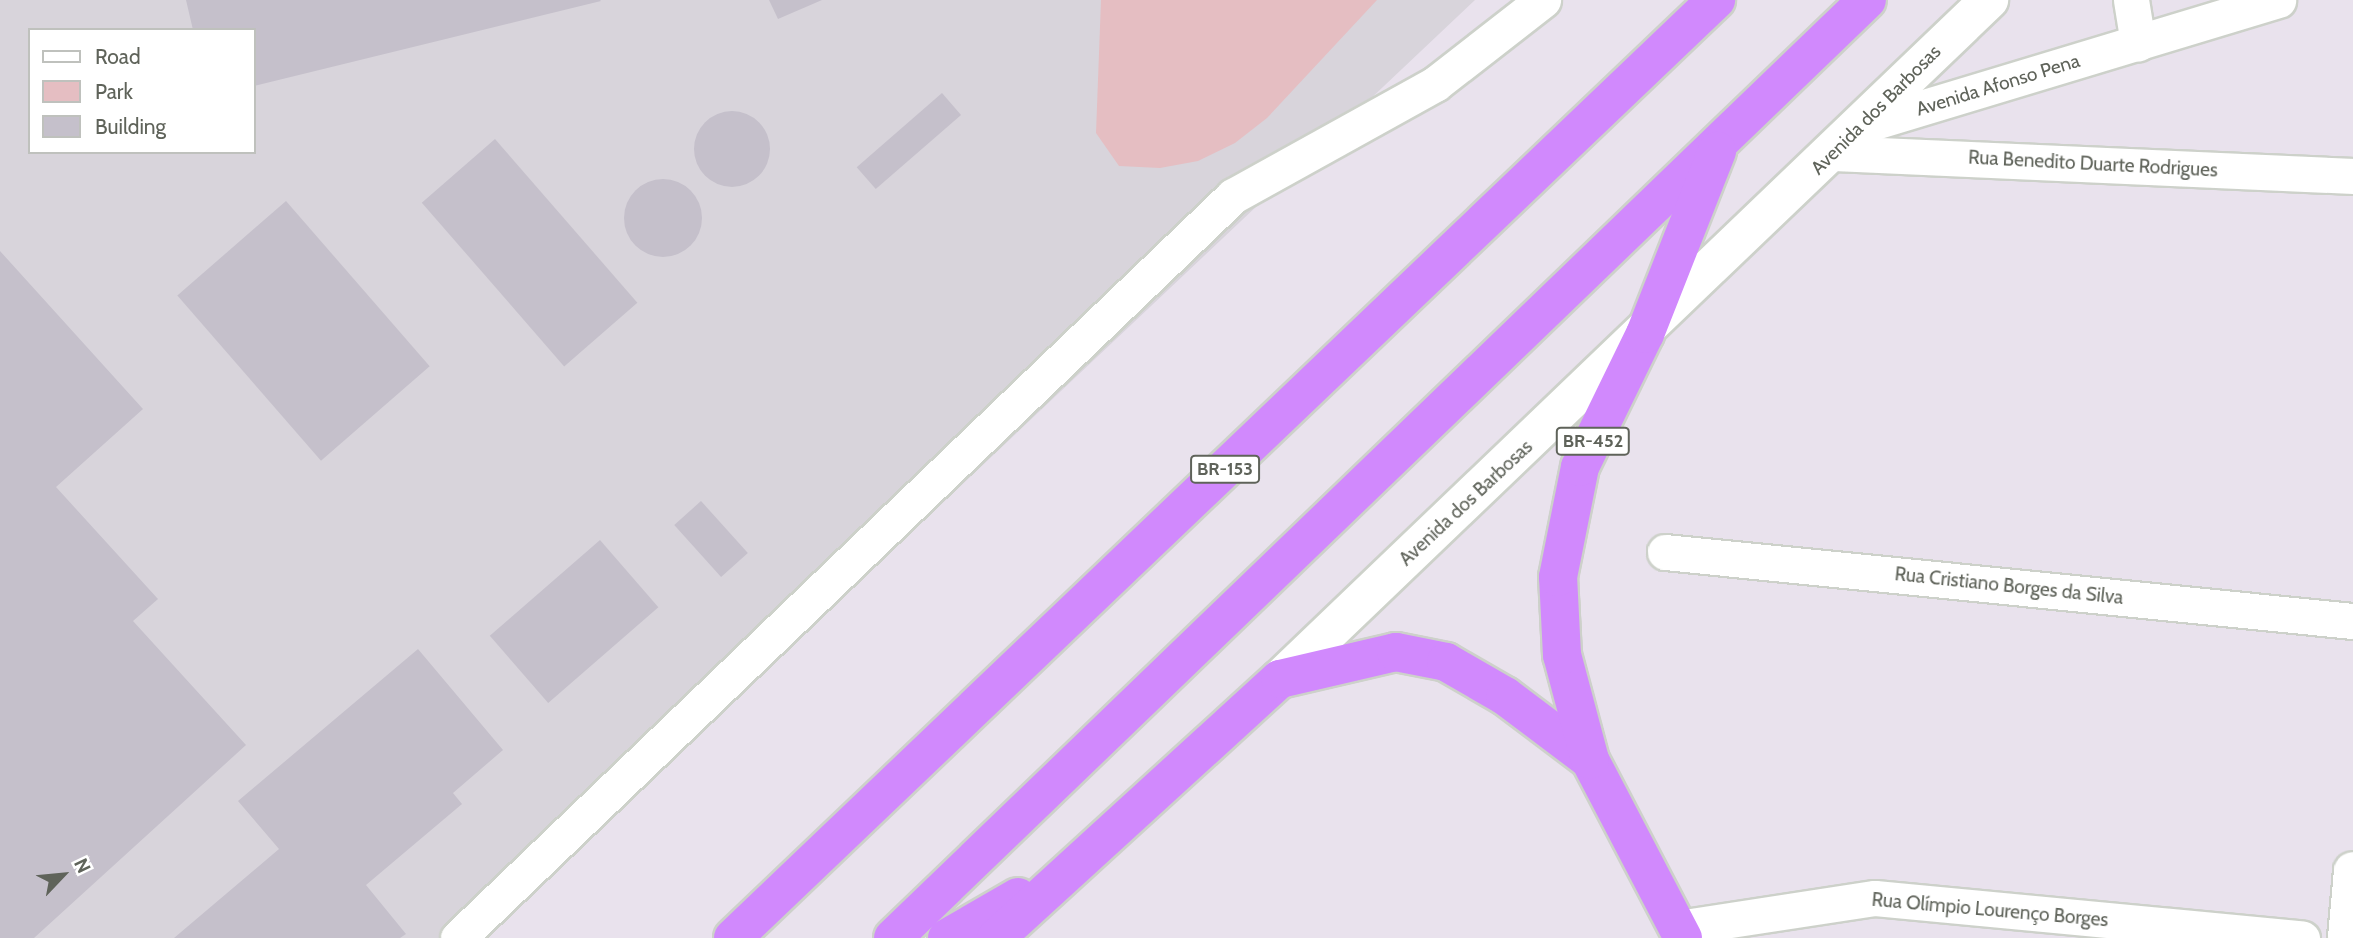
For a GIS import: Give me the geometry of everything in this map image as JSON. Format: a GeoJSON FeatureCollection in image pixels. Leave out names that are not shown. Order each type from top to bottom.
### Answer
{"type":"FeatureCollection","features":[{"type":"Feature","properties":{"kind":"highway","name":"BR-153"},"geometry":{"type":"LineString","coordinates":[[733,938],[1716,0]]}},
{"type":"Feature","properties":{"kind":"highway"},"geometry":{"type":"LineString","coordinates":[[893,938],[1867,0]]}},
{"type":"Feature","properties":{"kind":"highway","name":"BR-452"},"geometry":{"type":"LineString","coordinates":[[1681,933],[1590,760],[1562,655],[1558,577],[1580,467],[1645,334],[1721,139]]}},
{"type":"Feature","properties":{"kind":"highway","name":"BR-452"},"geometry":{"type":"LineString","coordinates":[[1280,679],[1396,652],[1446,662],[1504,696],[1590,760]]}},
{"type":"Feature","properties":{"kind":"highway","name":"Avenida dos Barbosas"},"geometry":{"type":"LineString","coordinates":[[996,938],[1280,679]]}},
{"type":"Feature","properties":{"kind":"highway"},"geometry":{"type":"LineString","coordinates":[[947,938],[1081,860]]}},
{"type":"Feature","properties":{"kind":"main road","name":"Avenida dos Barbosas"},"geometry":{"type":"LineString","coordinates":[[1280,679],[1645,334],[1989,0]]}},
{"type":"Feature","properties":{"kind":"main road"},"geometry":{"type":"LineString","coordinates":[[2347,938],[2353,871]]}},
{"type":"Feature","properties":{"kind":"street"},"geometry":{"type":"LineString","coordinates":[[458,938],[1233,196],[1435,84],[1543,0]]}},
{"type":"Feature","properties":{"kind":"street"},"geometry":{"type":"LineString","coordinates":[[2131,0],[2138,43]]}},
{"type":"Feature","properties":{"kind":"street","name":"Avenida Afonso Pena"},"geometry":{"type":"LineString","coordinates":[[1846,140],[2138,43],[2278,0]]}},
{"type":"Feature","properties":{"kind":"street","name":"Rua Benedito Duarte Rodrigues"},"geometry":{"type":"LineString","coordinates":[[1846,140],[2353,176]]}},
{"type":"Feature","properties":{"kind":"street","name":"Rua Cristiano Borges da Silva"},"geometry":{"type":"LineString","coordinates":[[1665,552],[2353,621]]}},
{"type":"Feature","properties":{"kind":"street","name":"Rua Olímpio Lourenço Borges"},"geometry":{"type":"LineString","coordinates":[[1681,933],[1783,925],[1875,898],[2302,938]]}},
{"type":"Feature","properties":{"kind":"shaded area"},"geometry":{"type":"Polygon","coordinates":[[[0,0],[1475,0],[482,938],[0,938],[0,0]]]}},
{"type":"Feature","properties":{"kind":"green space"},"geometry":{"type":"Polygon","coordinates":[[[1101,0],[1377,0],[1267,118],[1235,143],[1198,161],[1160,168],[1119,166],[1096,133],[1101,0]]]}},
{"type":"Feature","properties":{"kind":"building"},"geometry":{"type":"Polygon","coordinates":[[[186,0],[601,1],[256,86],[256,28],[193,28],[186,0]]]}},
{"type":"Feature","properties":{"kind":"building"},"geometry":{"type":"Polygon","coordinates":[[[769,0],[822,0],[778,19],[769,0]]]}},
{"type":"Feature","properties":{"kind":"building"},"geometry":{"type":"Polygon","coordinates":[[[942,93],[961,115],[876,189],[857,167],[942,93]]]}},
{"type":"Feature","properties":{"kind":"building"},"geometry":{"type":"Polygon","coordinates":[[[740,111],[753,117],[764,128],[770,141],[768,164],[753,181],[740,187],[724,187],[711,181],[696,164],[694,141],[700,128],[717,113],[740,111]]]}},
{"type":"Feature","properties":{"kind":"building"},"geometry":{"type":"Polygon","coordinates":[[[495,139],[637,303],[564,366],[422,203],[495,139]]]}},
{"type":"Feature","properties":{"kind":"building"},"geometry":{"type":"Polygon","coordinates":[[[663,179],[678,182],[690,191],[699,203],[702,218],[699,233],[690,245],[678,254],[663,257],[648,254],[636,245],[627,233],[624,218],[627,203],[636,191],[648,182],[663,179]]]}},
{"type":"Feature","properties":{"kind":"building"},"geometry":{"type":"Polygon","coordinates":[[[286,201],[430,366],[321,461],[177,295],[286,201]]]}},
{"type":"Feature","properties":{"kind":"building"},"geometry":{"type":"Polygon","coordinates":[[[0,251],[143,409],[56,487],[158,599],[133,621],[246,745],[34,938],[0,938],[0,251]]]}},
{"type":"Feature","properties":{"kind":"building"},"geometry":{"type":"Polygon","coordinates":[[[701,501],[748,553],[721,577],[674,525],[701,501]]]}},
{"type":"Feature","properties":{"kind":"building"},"geometry":{"type":"Polygon","coordinates":[[[600,540],[658,607],[548,703],[490,636],[600,540]]]}},
{"type":"Feature","properties":{"kind":"building"},"geometry":{"type":"Polygon","coordinates":[[[418,649],[503,750],[453,793],[462,804],[366,885],[406,934],[400,938],[174,938],[279,849],[238,801],[418,649]]]}}]}
